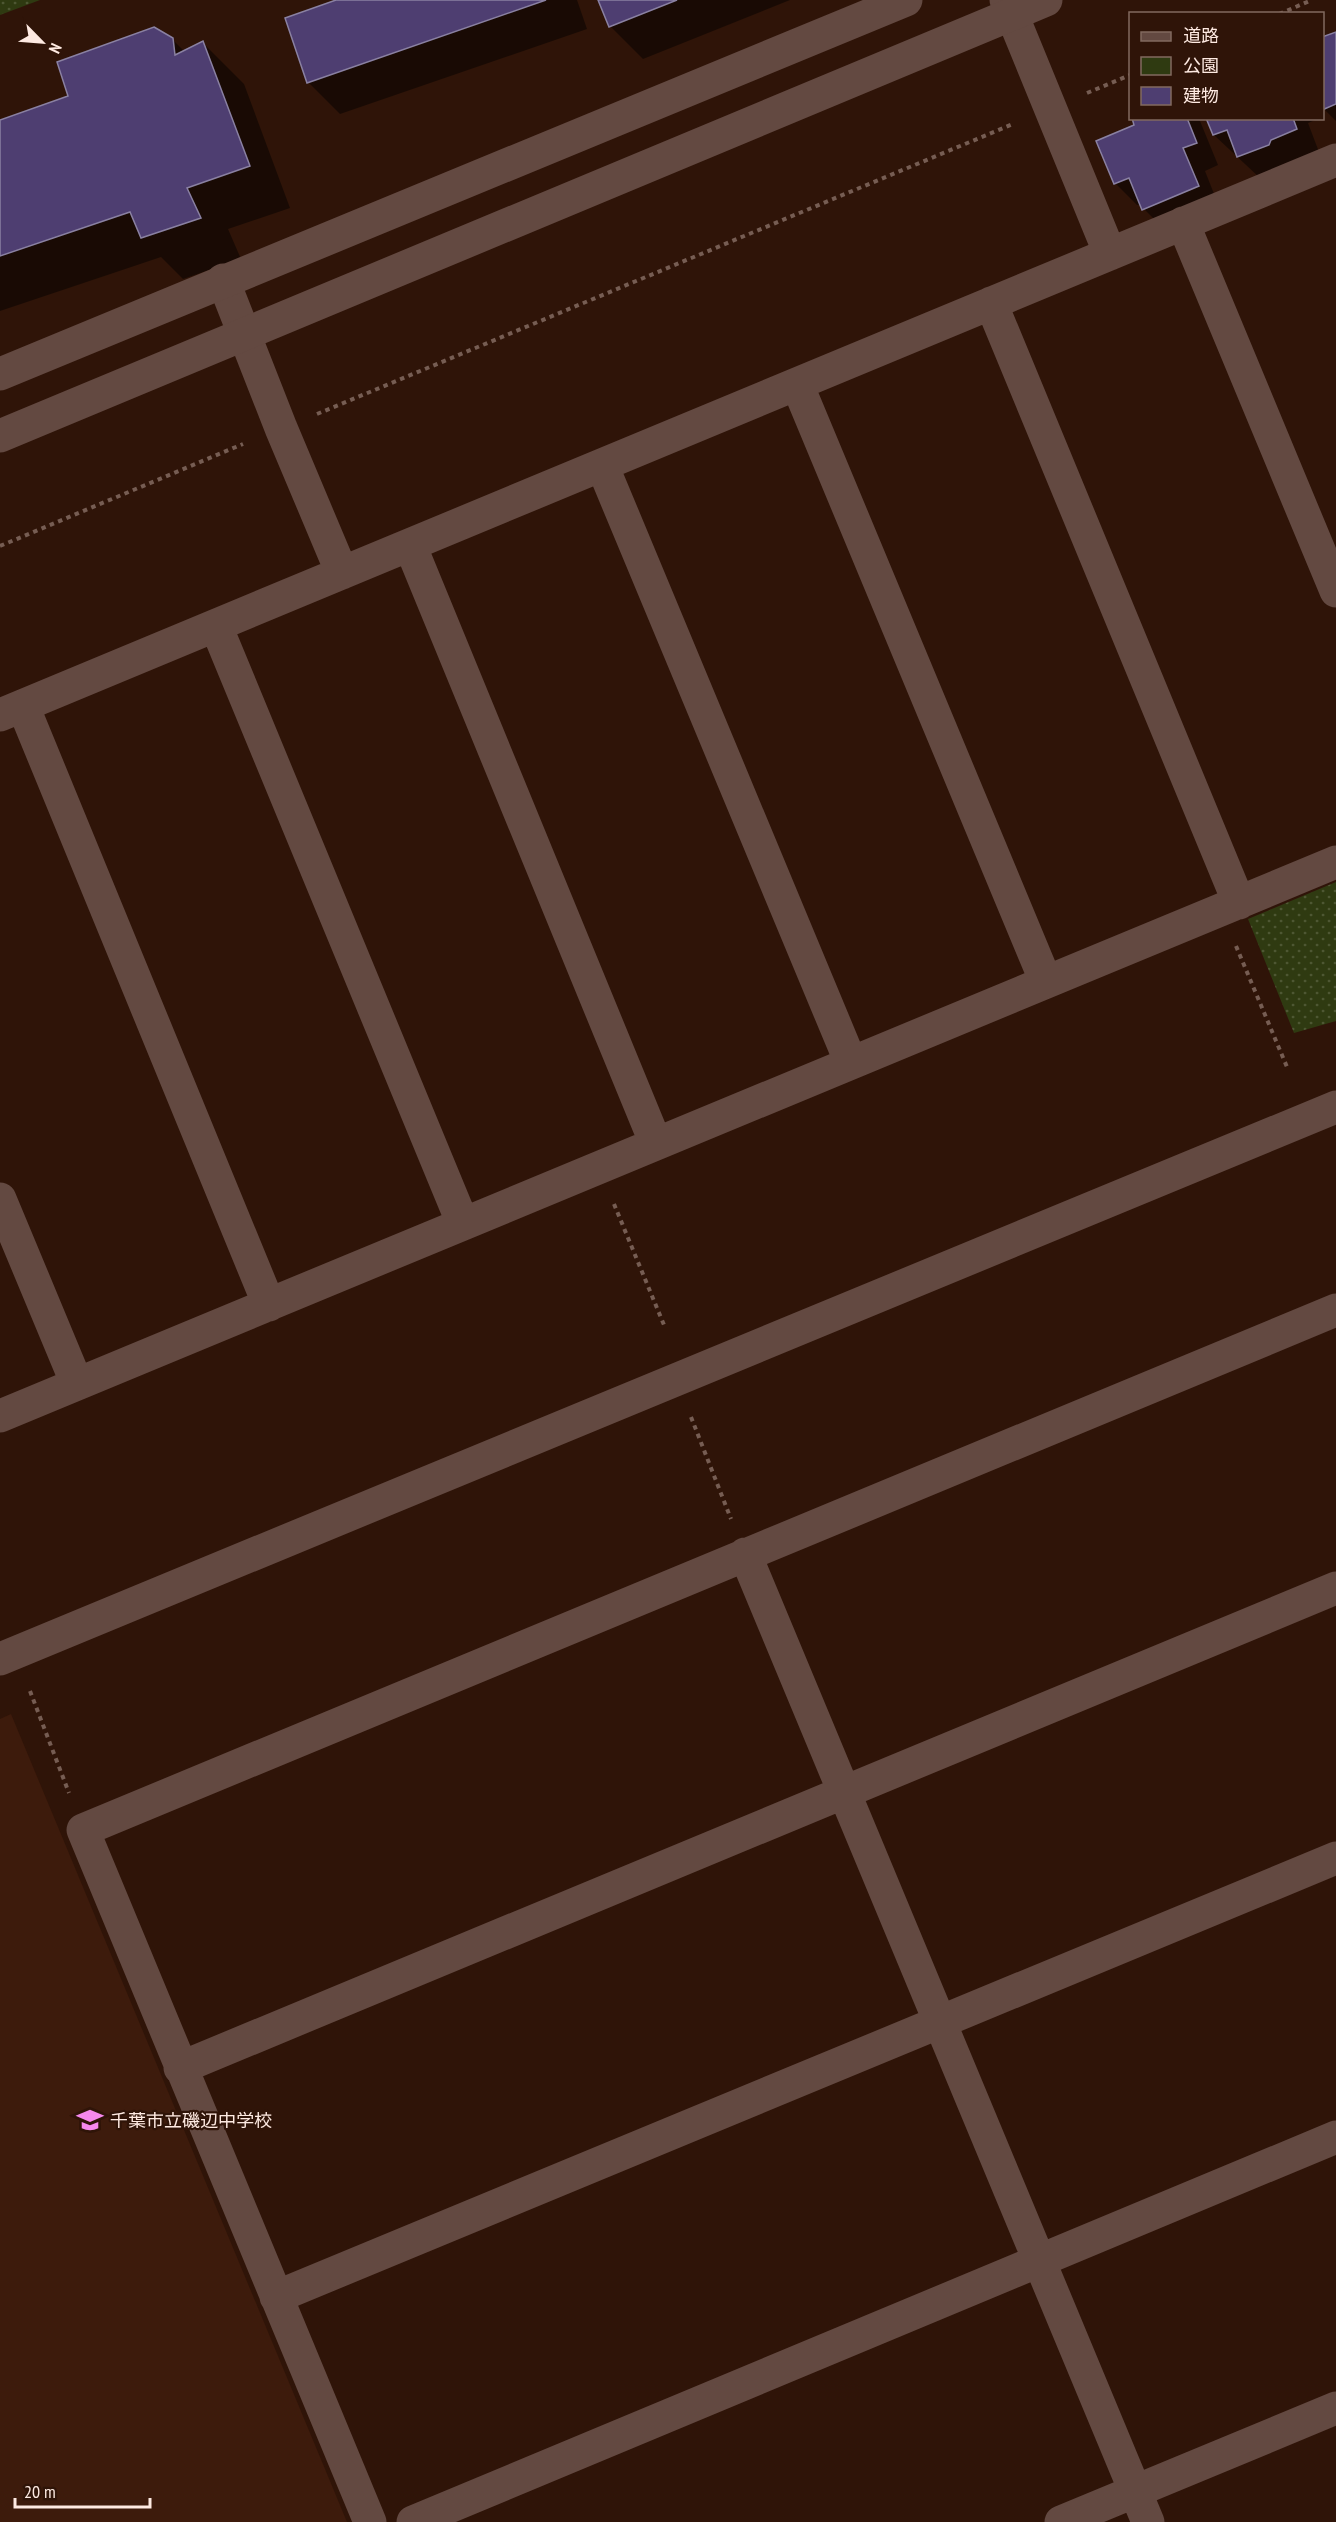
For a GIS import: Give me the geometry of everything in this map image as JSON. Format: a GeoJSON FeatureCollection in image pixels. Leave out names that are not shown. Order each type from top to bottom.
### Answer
{"type":"FeatureCollection","features":[{"type":"Feature","properties":{"kind":"street"},"geometry":{"type":"LineString","coordinates":[[0,374],[906,0]]}},
{"type":"Feature","properties":{"kind":"street"},"geometry":{"type":"LineString","coordinates":[[0,436],[1009,7],[1046,0]]}},
{"type":"Feature","properties":{"kind":"street"},"geometry":{"type":"LineString","coordinates":[[1009,7],[1110,254]]}},
{"type":"Feature","properties":{"kind":"street"},"geometry":{"type":"LineString","coordinates":[[269,1305],[11,711],[1336,160]]}},
{"type":"Feature","properties":{"kind":"street"},"geometry":{"type":"LineString","coordinates":[[1183,223],[1336,591]]}},
{"type":"Feature","properties":{"kind":"street"},"geometry":{"type":"LineString","coordinates":[[223,280],[281,428],[342,573]]}},
{"type":"Feature","properties":{"kind":"street"},"geometry":{"type":"LineString","coordinates":[[991,303],[1230,906]]}},
{"type":"Feature","properties":{"kind":"street"},"geometry":{"type":"LineString","coordinates":[[797,384],[1046,982]]}},
{"type":"Feature","properties":{"kind":"street"},"geometry":{"type":"LineString","coordinates":[[602,465],[851,1063]]}},
{"type":"Feature","properties":{"kind":"street"},"geometry":{"type":"LineString","coordinates":[[410,544],[656,1144]]}},
{"type":"Feature","properties":{"kind":"street"},"geometry":{"type":"LineString","coordinates":[[216,626],[463,1224]]}},
{"type":"Feature","properties":{"kind":"street"},"geometry":{"type":"LineString","coordinates":[[0,1416],[1336,862]]}},
{"type":"Feature","properties":{"kind":"street"},"geometry":{"type":"LineString","coordinates":[[0,1659],[1336,1107]]}},
{"type":"Feature","properties":{"kind":"street"},"geometry":{"type":"LineString","coordinates":[[0,1199],[77,1384]]}},
{"type":"Feature","properties":{"kind":"street"},"geometry":{"type":"LineString","coordinates":[[370,2522],[83,1830],[1336,1310]]}},
{"type":"Feature","properties":{"kind":"street"},"geometry":{"type":"LineString","coordinates":[[745,1554],[1148,2522]]}},
{"type":"Feature","properties":{"kind":"street"},"geometry":{"type":"LineString","coordinates":[[180,2068],[1336,1588]]}},
{"type":"Feature","properties":{"kind":"street"},"geometry":{"type":"LineString","coordinates":[[276,2297],[1336,1858]]}},
{"type":"Feature","properties":{"kind":"street"},"geometry":{"type":"LineString","coordinates":[[413,2522],[1336,2137]]}},
{"type":"Feature","properties":{"kind":"street"},"geometry":{"type":"LineString","coordinates":[[1061,2522],[1336,2408]]}},
{"type":"Feature","properties":{"kind":"path"},"geometry":{"type":"LineString","coordinates":[[1284,12],[1311,0]]}},
{"type":"Feature","properties":{"kind":"path"},"geometry":{"type":"LineString","coordinates":[[0,546],[1129,76]]}},
{"type":"Feature","properties":{"kind":"path"},"geometry":{"type":"LineString","coordinates":[[1230,906],[1287,1067]]}},
{"type":"Feature","properties":{"kind":"path"},"geometry":{"type":"LineString","coordinates":[[599,1168],[664,1325]]}},
{"type":"Feature","properties":{"kind":"path"},"geometry":{"type":"LineString","coordinates":[[690,1417],[745,1554]]}},
{"type":"Feature","properties":{"kind":"path"},"geometry":{"type":"LineString","coordinates":[[30,1691],[83,1830]]}},
{"type":"Feature","properties":{"kind":"shaded area","name":"千葉市立磯辺中学校"},"geometry":{"type":"Polygon","coordinates":[[[11,1714],[347,2522],[0,2522],[0,1719],[11,1714]]]}},
{"type":"Feature","properties":{"kind":"green space"},"geometry":{"type":"Polygon","coordinates":[[[0,0],[40,0],[0,15],[0,0]]]}},
{"type":"Feature","properties":{"kind":"green space"},"geometry":{"type":"Polygon","coordinates":[[[1336,882],[1336,1021],[1294,1033],[1248,919],[1336,882]]]}},
{"type":"Feature","properties":{"kind":"building"},"geometry":{"type":"Polygon","coordinates":[[[336,0],[546,0],[307,83],[285,18],[336,0]]]}},
{"type":"Feature","properties":{"kind":"building"},"geometry":{"type":"Polygon","coordinates":[[[598,0],[677,0],[609,27],[598,0]]]}},
{"type":"Feature","properties":{"kind":"building"},"geometry":{"type":"Polygon","coordinates":[[[154,27],[173,38],[175,55],[203,41],[250,166],[187,188],[201,218],[141,238],[130,212],[0,256],[0,120],[68,96],[57,62],[154,27]]]}},
{"type":"Feature","properties":{"kind":"building"},"geometry":{"type":"Polygon","coordinates":[[[1336,32],[1336,104],[1324,109],[1324,36],[1336,32]]]}},
{"type":"Feature","properties":{"kind":"building"},"geometry":{"type":"Polygon","coordinates":[[[1133,120],[1188,120],[1197,143],[1183,148],[1199,186],[1142,210],[1129,178],[1114,184],[1096,141],[1134,125],[1133,120]]]}},
{"type":"Feature","properties":{"kind":"building"},"geometry":{"type":"Polygon","coordinates":[[[1207,120],[1294,120],[1297,129],[1271,140],[1269,145],[1237,157],[1227,130],[1213,135],[1207,120]]]}},
{"type":"Feature","properties":{"kind":"place","name":"千葉市立磯辺中学校"},"geometry":{"type":"Point","coordinates":[90,2120]}}]}
